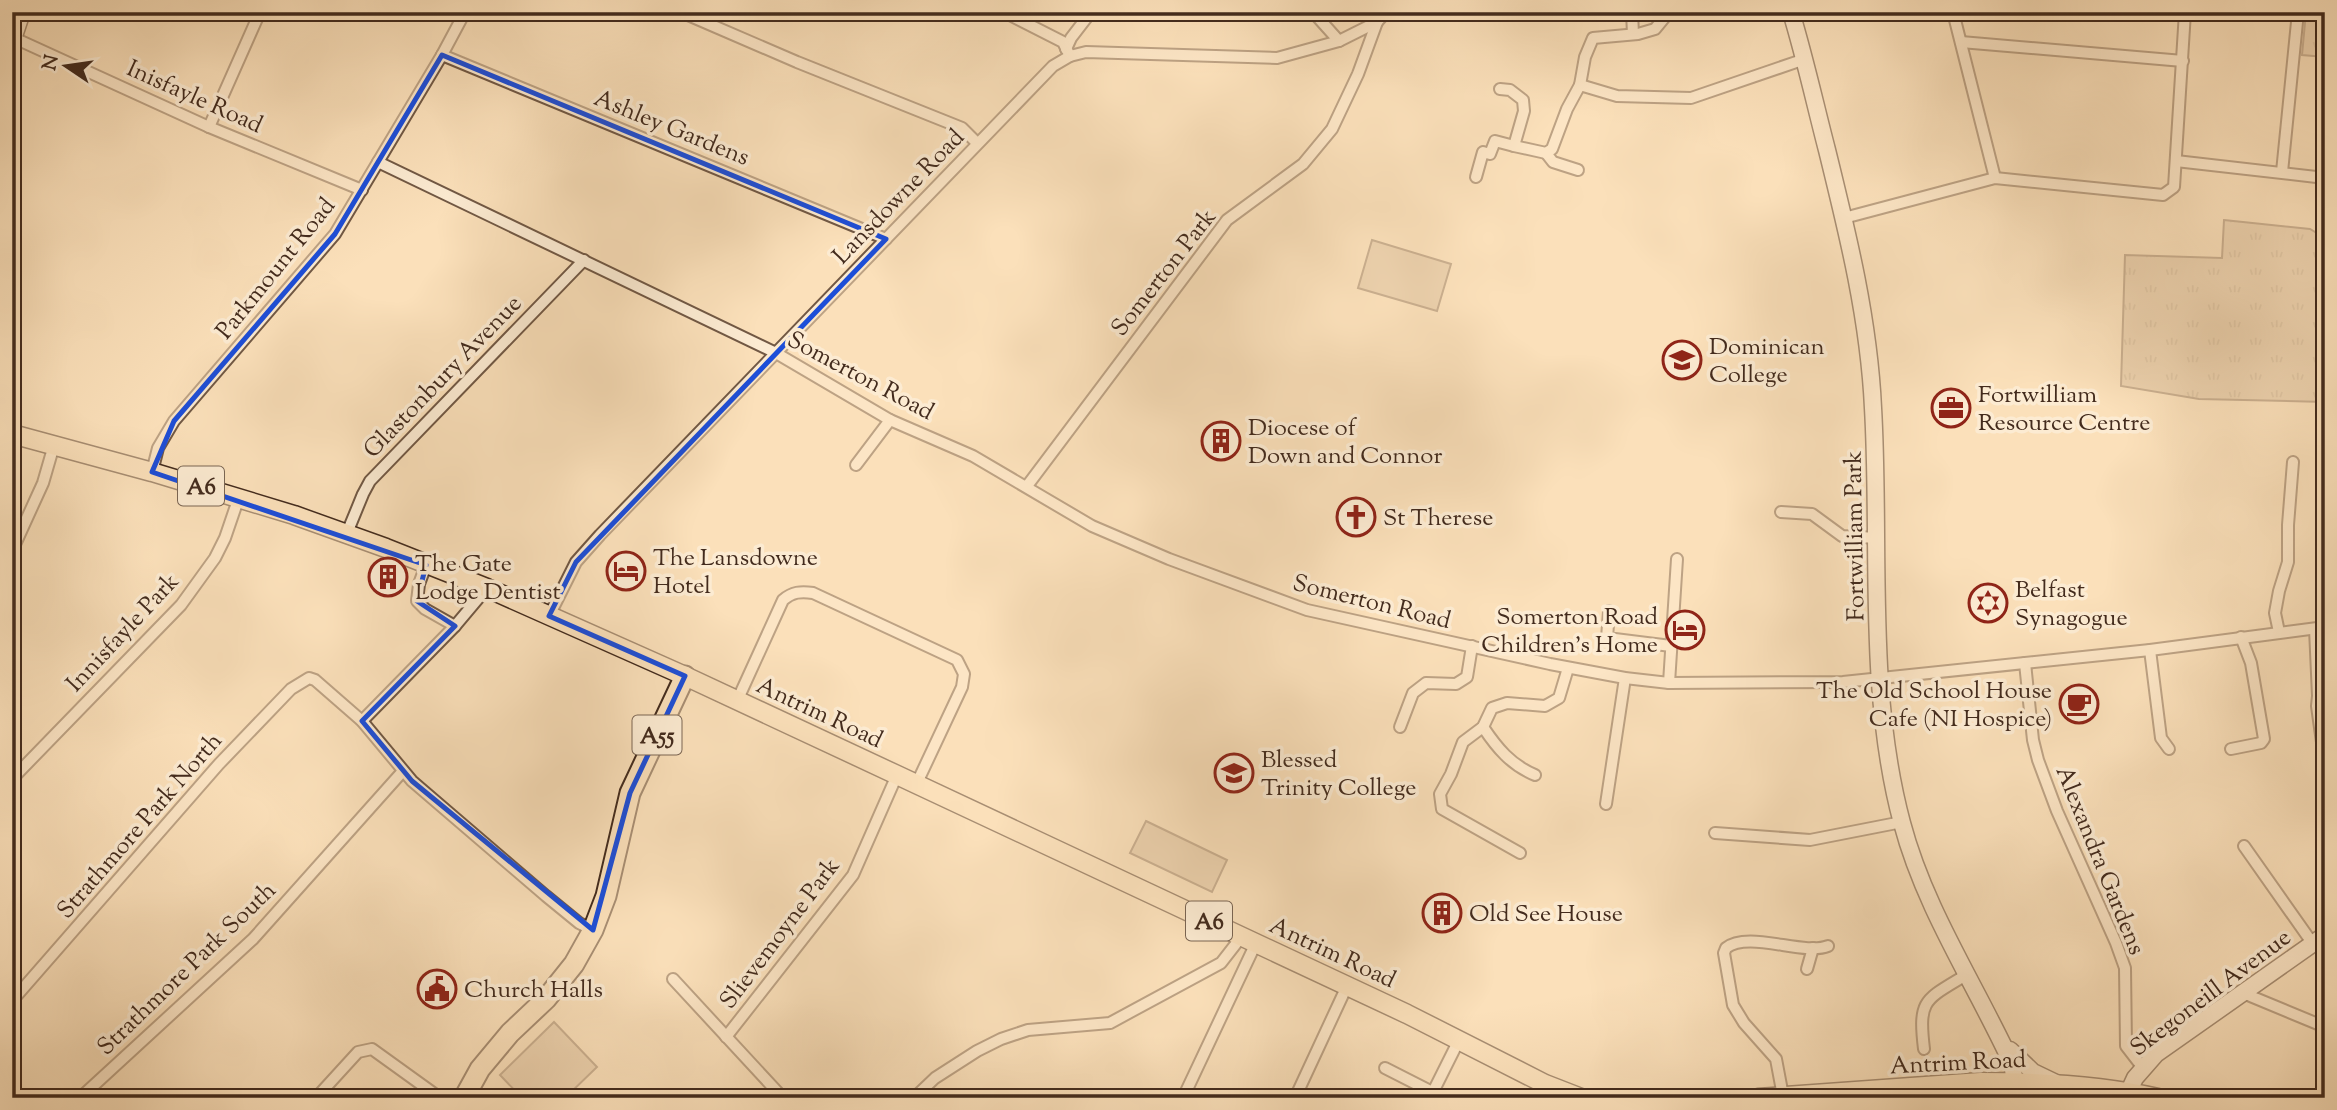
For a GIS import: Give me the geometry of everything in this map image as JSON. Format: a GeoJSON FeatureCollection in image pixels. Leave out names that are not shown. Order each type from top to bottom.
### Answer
{"type":"FeatureCollection","features":[{"type":"Feature","properties":{"kind":"highway","name":"A55"},"geometry":{"type":"LineString","coordinates":[[464,1098],[480,1069],[510,1033],[546,999],[574,964],[593,930],[606,896],[630,793],[685,676]]}},
{"type":"Feature","properties":{"kind":"main road","name":"Antrim Road"},"geometry":{"type":"LineString","coordinates":[[12,434],[239,497],[347,533],[487,588],[685,676],[1348,986],[1545,1084],[1581,1098]]}},
{"type":"Feature","properties":{"kind":"main road","name":"Antrim Road"},"geometry":{"type":"LineString","coordinates":[[1758,1098],[1932,1092],[2014,1082],[2129,1091],[2158,1098]]}},
{"type":"Feature","properties":{"kind":"street"},"geometry":{"type":"LineString","coordinates":[[13,39],[22,12]]}},
{"type":"Feature","properties":{"kind":"street"},"geometry":{"type":"LineString","coordinates":[[209,127],[260,12]]}},
{"type":"Feature","properties":{"kind":"street","name":"Parkmount Road"},"geometry":{"type":"LineString","coordinates":[[152,472],[158,447],[166,433],[335,234],[465,12]]}},
{"type":"Feature","properties":{"kind":"street"},"geometry":{"type":"LineString","coordinates":[[681,12],[962,128],[977,143]]}},
{"type":"Feature","properties":{"kind":"street"},"geometry":{"type":"LineString","coordinates":[[1004,12],[1063,42],[1068,52]]}},
{"type":"Feature","properties":{"kind":"street"},"geometry":{"type":"LineString","coordinates":[[1068,52],[1071,38],[1091,12]]}},
{"type":"Feature","properties":{"kind":"street"},"geometry":{"type":"LineString","coordinates":[[1312,12],[1339,41]]}},
{"type":"Feature","properties":{"kind":"street","name":"Lansdowne Road"},"geometry":{"type":"LineString","coordinates":[[549,616],[576,562],[977,143],[1068,52],[1109,51],[1277,58],[1339,41],[1377,22],[1386,12]]}},
{"type":"Feature","properties":{"kind":"street"},"geometry":{"type":"LineString","coordinates":[[1632,12],[1633,34]]}},
{"type":"Feature","properties":{"kind":"street"},"geometry":{"type":"LineString","coordinates":[[1546,153],[1552,149],[1567,109],[1580,85],[1585,57],[1593,38],[1656,29],[1669,12]]}},
{"type":"Feature","properties":{"kind":"street","name":"Fortwilliam Park"},"geometry":{"type":"LineString","coordinates":[[1791,12],[1844,218],[1857,276],[1867,341],[1873,406],[1880,678],[1888,752],[1902,822],[1922,881],[2013,1066],[2014,1082]]}},
{"type":"Feature","properties":{"kind":"street"},"geometry":{"type":"LineString","coordinates":[[1954,12],[1995,178]]}},
{"type":"Feature","properties":{"kind":"street"},"geometry":{"type":"LineString","coordinates":[[1844,218],[1995,178],[2163,195],[2174,187],[2185,12]]}},
{"type":"Feature","properties":{"kind":"street"},"geometry":{"type":"LineString","coordinates":[[2282,172],[2298,12]]}},
{"type":"Feature","properties":{"kind":"street","name":"Somerton Park"},"geometry":{"type":"LineString","coordinates":[[1027,486],[1227,220],[1303,164],[1332,129],[1358,74],[1377,22]]}},
{"type":"Feature","properties":{"kind":"street","name":"Inisfayle Road"},"geometry":{"type":"LineString","coordinates":[[13,39],[209,127],[362,190]]}},
{"type":"Feature","properties":{"kind":"street"},"geometry":{"type":"LineString","coordinates":[[1961,42],[2183,61]]}},
{"type":"Feature","properties":{"kind":"street","name":"Ashley Gardens"},"geometry":{"type":"LineString","coordinates":[[442,55],[886,239]]}},
{"type":"Feature","properties":{"kind":"street"},"geometry":{"type":"LineString","coordinates":[[1580,85],[1617,96],[1691,98],[1805,59]]}},
{"type":"Feature","properties":{"kind":"street"},"geometry":{"type":"LineString","coordinates":[[1500,89],[1510,90],[1523,100],[1524,111],[1514,146]]}},
{"type":"Feature","properties":{"kind":"street"},"geometry":{"type":"LineString","coordinates":[[1476,177],[1483,152],[1490,154],[1495,141],[1546,153],[1553,162],[1578,170]]}},
{"type":"Feature","properties":{"kind":"street"},"geometry":{"type":"LineString","coordinates":[[2176,161],[2325,178]]}},
{"type":"Feature","properties":{"kind":"street","name":"Somerton Road"},"geometry":{"type":"LineString","coordinates":[[378,162],[776,354],[890,419],[973,456],[1092,526],[1169,559],[1307,610],[1568,668],[1669,683],[1843,682],[2150,650],[2320,628]]}},
{"type":"Feature","properties":{"kind":"street","name":"Glastonbury Avenue"},"geometry":{"type":"LineString","coordinates":[[347,533],[370,481],[584,260]]}},
{"type":"Feature","properties":{"kind":"street"},"geometry":{"type":"LineString","coordinates":[[856,465],[890,419]]}},
{"type":"Feature","properties":{"kind":"street"},"geometry":{"type":"LineString","coordinates":[[12,551],[43,483],[54,445]]}},
{"type":"Feature","properties":{"kind":"street"},"geometry":{"type":"LineString","coordinates":[[2279,632],[2275,613],[2278,591],[2288,562],[2293,461]]}},
{"type":"Feature","properties":{"kind":"street","name":"Innisfayle Park"},"geometry":{"type":"LineString","coordinates":[[12,779],[181,604],[215,558],[239,497]]}},
{"type":"Feature","properties":{"kind":"street"},"geometry":{"type":"LineString","coordinates":[[1781,512],[1812,514],[1842,536],[1877,538]]}},
{"type":"Feature","properties":{"kind":"street"},"geometry":{"type":"LineString","coordinates":[[1669,683],[1677,559]]}},
{"type":"Feature","properties":{"kind":"street"},"geometry":{"type":"LineString","coordinates":[[426,565],[419,584],[417,601],[425,609],[455,626]]}},
{"type":"Feature","properties":{"kind":"street"},"geometry":{"type":"LineString","coordinates":[[487,588],[455,626],[362,721],[412,782],[579,923],[593,930]]}},
{"type":"Feature","properties":{"kind":"street"},"geometry":{"type":"LineString","coordinates":[[737,701],[783,600],[798,592],[813,593],[957,660],[964,674],[962,687],[916,785]]}},
{"type":"Feature","properties":{"kind":"street"},"geometry":{"type":"LineString","coordinates":[[1609,611],[1607,638],[1671,646]]}},
{"type":"Feature","properties":{"kind":"street"},"geometry":{"type":"LineString","coordinates":[[2320,628],[2321,695],[2317,706],[2325,764]]}},
{"type":"Feature","properties":{"kind":"street"},"geometry":{"type":"LineString","coordinates":[[2231,749],[2261,743],[2264,739],[2251,663],[2241,637]]}},
{"type":"Feature","properties":{"kind":"street"},"geometry":{"type":"LineString","coordinates":[[1400,727],[1413,693],[1426,683],[1457,684],[1467,677],[1472,646]]}},
{"type":"Feature","properties":{"kind":"street"},"geometry":{"type":"LineString","coordinates":[[2150,650],[2161,738],[2169,749]]}},
{"type":"Feature","properties":{"kind":"street","name":"Alexandra Gardens"},"geometry":{"type":"LineString","coordinates":[[2025,663],[2033,740],[2038,760],[2057,811],[2116,943],[2124,968],[2126,1046],[2143,1068]]}},
{"type":"Feature","properties":{"kind":"street"},"geometry":{"type":"LineString","coordinates":[[1520,853],[1442,810],[1440,794],[1463,742],[1483,727],[1492,708],[1507,703],[1545,706],[1559,698],[1568,668]]}},
{"type":"Feature","properties":{"kind":"street","name":"Strathmore Park North"},"geometry":{"type":"LineString","coordinates":[[12,1001],[219,764],[301,681],[309,678],[315,680],[362,721]]}},
{"type":"Feature","properties":{"kind":"street"},"geometry":{"type":"LineString","coordinates":[[1606,804],[1625,678]]}},
{"type":"Feature","properties":{"kind":"street"},"geometry":{"type":"LineString","coordinates":[[1483,727],[1497,748],[1520,768],[1535,775]]}},
{"type":"Feature","properties":{"kind":"street","name":"Strathmore Park South"},"geometry":{"type":"LineString","coordinates":[[80,1098],[253,939],[403,771]]}},
{"type":"Feature","properties":{"kind":"street","name":"Slievemoyne Park"},"geometry":{"type":"LineString","coordinates":[[726,1037],[853,875],[897,775]]}},
{"type":"Feature","properties":{"kind":"street"},"geometry":{"type":"LineString","coordinates":[[1715,833],[1810,841],[1902,822]]}},
{"type":"Feature","properties":{"kind":"street"},"geometry":{"type":"LineString","coordinates":[[2244,846],[2319,940]]}},
{"type":"Feature","properties":{"kind":"street"},"geometry":{"type":"LineString","coordinates":[[915,1098],[935,1079],[977,1051],[1028,1030],[1110,1023],[1221,963],[1249,940]]}},
{"type":"Feature","properties":{"kind":"street"},"geometry":{"type":"LineString","coordinates":[[1183,1098],[1249,940]]}},
{"type":"Feature","properties":{"kind":"street","name":"Skegoneill Avenue"},"geometry":{"type":"LineString","coordinates":[[2129,1091],[2132,1082],[2143,1068],[2176,1040],[2319,940]]}},
{"type":"Feature","properties":{"kind":"street"},"geometry":{"type":"LineString","coordinates":[[1783,1096],[1776,1059],[1732,1005],[1724,953],[1726,948],[1735,943],[1821,949],[1828,946]]}},
{"type":"Feature","properties":{"kind":"street"},"geometry":{"type":"LineString","coordinates":[[1807,969],[1813,948]]}},
{"type":"Feature","properties":{"kind":"street"},"geometry":{"type":"LineString","coordinates":[[1924,1049],[1921,1015],[1926,1003],[1936,993],[1966,975]]}},
{"type":"Feature","properties":{"kind":"street","name":"Slievemoyne Park"},"geometry":{"type":"LineString","coordinates":[[673,979],[783,1098]]}},
{"type":"Feature","properties":{"kind":"street"},"geometry":{"type":"LineString","coordinates":[[1294,1098],[1348,986]]}},
{"type":"Feature","properties":{"kind":"street"},"geometry":{"type":"LineString","coordinates":[[2243,993],[2325,1027]]}},
{"type":"Feature","properties":{"kind":"street"},"geometry":{"type":"LineString","coordinates":[[1432,1095],[1459,1040]]}},
{"type":"Feature","properties":{"kind":"street","name":"Fortwilliam Park"},"geometry":{"type":"LineString","coordinates":[[2003,1043],[2033,1072],[2057,1084]]}},
{"type":"Feature","properties":{"kind":"street"},"geometry":{"type":"LineString","coordinates":[[316,1098],[358,1052],[365,1048],[372,1049],[440,1098]]}},
{"type":"Feature","properties":{"kind":"street"},"geometry":{"type":"LineString","coordinates":[[1385,1068],[1432,1095],[1444,1098]]}},
{"type":"Feature","properties":{"kind":"highlighted area"},"geometry":{"type":"Polygon","coordinates":[[[442,55],[886,239],[576,562],[549,616],[685,676],[630,793],[593,930],[412,781],[362,721],[455,626],[417,601],[426,565],[152,472],[174,421],[335,234],[442,55]]]}},
{"type":"Feature","properties":{"kind":"green space"},"geometry":{"type":"Polygon","coordinates":[[[2306,12],[2325,12],[2325,57],[2302,55],[2306,12]]]}},
{"type":"Feature","properties":{"kind":"green space"},"geometry":{"type":"Polygon","coordinates":[[[2224,220],[2310,229],[2325,238],[2325,402],[2199,399],[2121,386],[2125,255],[2222,258],[2224,220]]]}},
{"type":"Feature","properties":{"kind":"green space"},"geometry":{"type":"Polygon","coordinates":[[[1372,240],[1451,264],[1437,311],[1358,288],[1372,240]]]}},
{"type":"Feature","properties":{"kind":"green space"},"geometry":{"type":"Polygon","coordinates":[[[1146,821],[1227,860],[1212,892],[1130,853],[1146,821]]]}},
{"type":"Feature","properties":{"kind":"green space"},"geometry":{"type":"Polygon","coordinates":[[[554,1022],[597,1067],[565,1098],[522,1098],[500,1075],[554,1022]]]}},
{"type":"Feature","properties":{"kind":"place","name":"Dominican College"},"geometry":{"type":"Point","coordinates":[1682,360]}},
{"type":"Feature","properties":{"kind":"place","name":"Fortwilliam Resource Centre"},"geometry":{"type":"Point","coordinates":[1951,408]}},
{"type":"Feature","properties":{"kind":"place","name":"Diocese of Down and Connor"},"geometry":{"type":"Point","coordinates":[1221,441]}},
{"type":"Feature","properties":{"kind":"place","name":"St Therese"},"geometry":{"type":"Point","coordinates":[1356,517]}},
{"type":"Feature","properties":{"kind":"place","name":"The Lansdowne Hotel"},"geometry":{"type":"Point","coordinates":[626,571]}},
{"type":"Feature","properties":{"kind":"place","name":"The Gate Lodge Dentist"},"geometry":{"type":"Point","coordinates":[388,577]}},
{"type":"Feature","properties":{"kind":"place","name":"Belfast Synagogue"},"geometry":{"type":"Point","coordinates":[1988,603]}},
{"type":"Feature","properties":{"kind":"place","name":"Somerton Road Children's Home"},"geometry":{"type":"Point","coordinates":[1685,630]}},
{"type":"Feature","properties":{"kind":"place","name":"The Old School House Cafe (NI Hospice)"},"geometry":{"type":"Point","coordinates":[2079,704]}},
{"type":"Feature","properties":{"kind":"place","name":"Blessed Trinity College"},"geometry":{"type":"Point","coordinates":[1234,773]}},
{"type":"Feature","properties":{"kind":"place","name":"Old See House"},"geometry":{"type":"Point","coordinates":[1442,913]}},
{"type":"Feature","properties":{"kind":"place","name":"Church Halls"},"geometry":{"type":"Point","coordinates":[437,989]}}]}
